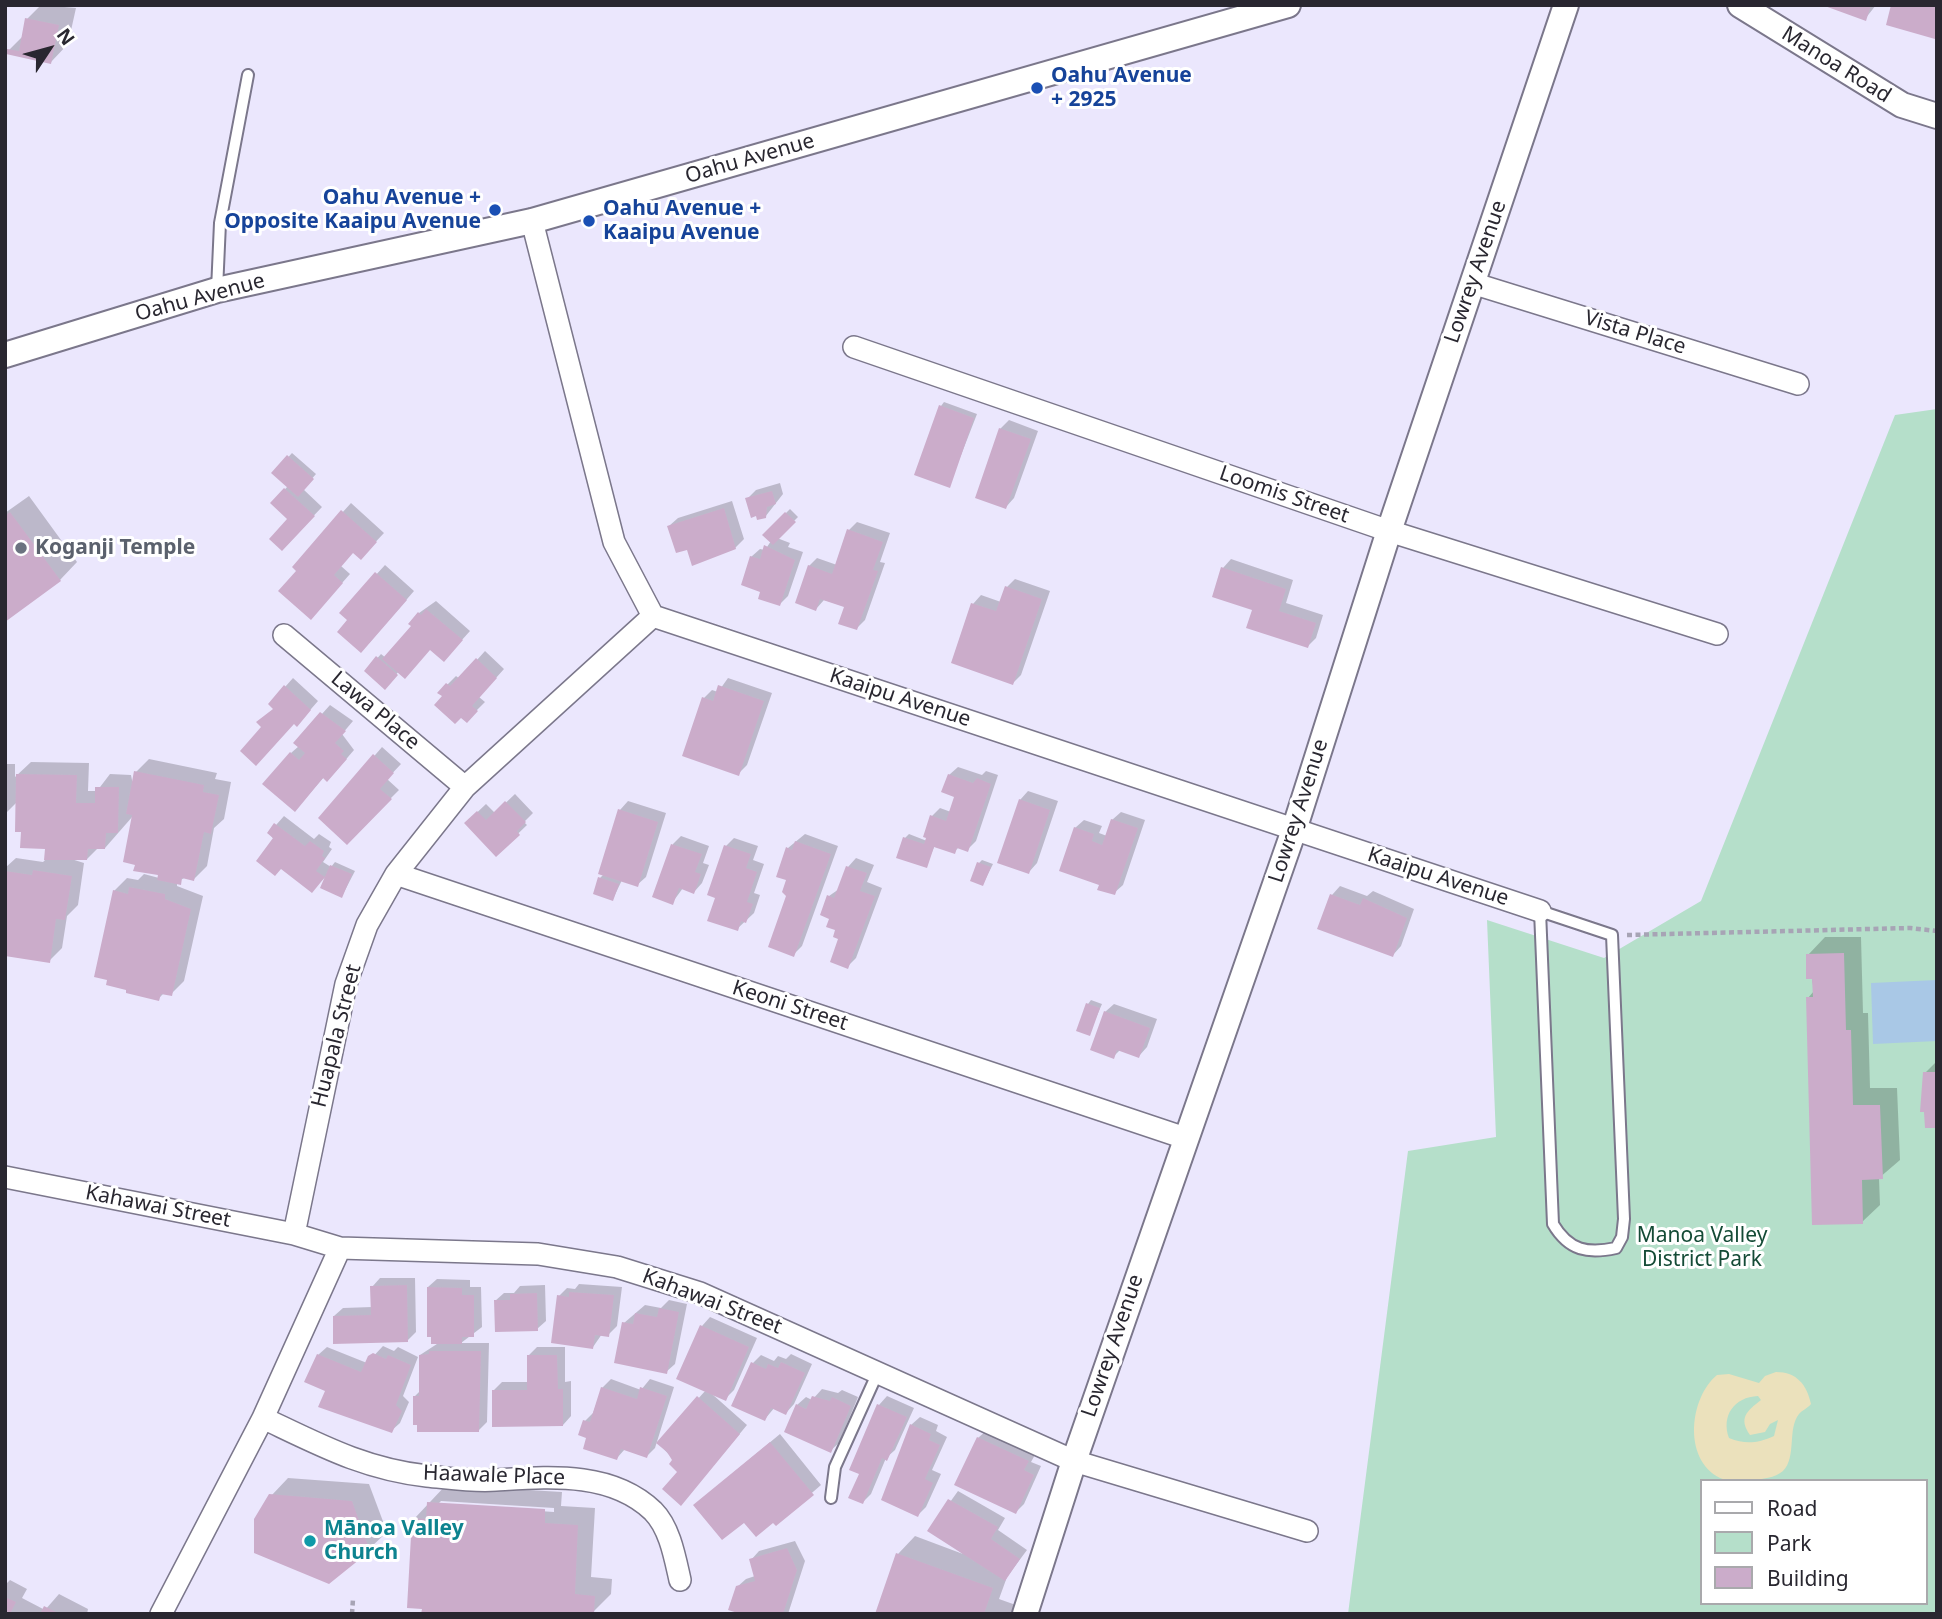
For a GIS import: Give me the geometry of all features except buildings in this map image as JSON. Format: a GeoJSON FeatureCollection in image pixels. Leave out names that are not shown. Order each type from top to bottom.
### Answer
{"type":"FeatureCollection","features":[{"type":"Feature","properties":{"kind":"street","name":"Oahu Avenue"},"geometry":{"type":"LineString","coordinates":[[5,355],[217,290],[532,221],[1288,5]]}},
{"type":"Feature","properties":{"kind":"street","name":"Lowrey Avenue"},"geometry":{"type":"LineString","coordinates":[[1025,1614],[1074,1461],[1294,830],[1389,531],[1566,5]]}},
{"type":"Feature","properties":{"kind":"street","name":"Manoa Road"},"geometry":{"type":"LineString","coordinates":[[1740,5],[1902,105],[1937,116]]}},
{"type":"Feature","properties":{"kind":"street"},"geometry":{"type":"LineString","coordinates":[[532,221],[614,542],[653,616]]}},
{"type":"Feature","properties":{"kind":"street","name":"Vista Place"},"geometry":{"type":"LineString","coordinates":[[1472,283],[1798,384]]}},
{"type":"Feature","properties":{"kind":"street","name":"Loomis Street"},"geometry":{"type":"LineString","coordinates":[[854,347],[1389,531],[1717,634]]}},
{"type":"Feature","properties":{"kind":"street","name":"Huapala Street"},"geometry":{"type":"LineString","coordinates":[[294,1234],[346,984],[367,925],[396,874],[465,787],[653,616]]}},
{"type":"Feature","properties":{"kind":"street","name":"Kaaipu Avenue"},"geometry":{"type":"LineString","coordinates":[[653,616],[1540,911]]}},
{"type":"Feature","properties":{"kind":"street","name":"Lawa Place"},"geometry":{"type":"LineString","coordinates":[[284,635],[465,787]]}},
{"type":"Feature","properties":{"kind":"street","name":"Keoni Street"},"geometry":{"type":"LineString","coordinates":[[396,874],[1185,1138]]}},
{"type":"Feature","properties":{"kind":"street","name":"Kahawai Street"},"geometry":{"type":"LineString","coordinates":[[5,1177],[294,1234],[341,1248],[538,1254],[617,1267],[700,1293],[1074,1461],[1307,1531]]}},
{"type":"Feature","properties":{"kind":"street"},"geometry":{"type":"LineString","coordinates":[[161,1614],[263,1418],[341,1248]]}},
{"type":"Feature","properties":{"kind":"street","name":"Haawale Place"},"geometry":{"type":"LineString","coordinates":[[263,1418],[359,1463],[396,1471],[494,1480],[566,1477],[628,1494],[654,1513],[673,1549],[680,1580]]}},
{"type":"Feature","properties":{"kind":"lane"},"geometry":{"type":"LineString","coordinates":[[217,290],[220,223],[248,75]]}},
{"type":"Feature","properties":{"kind":"lane"},"geometry":{"type":"LineString","coordinates":[[1540,911],[1612,935],[1624,1219],[1622,1237],[1616,1248],[1586,1252],[1561,1238],[1553,1224],[1540,911]]}},
{"type":"Feature","properties":{"kind":"lane"},"geometry":{"type":"LineString","coordinates":[[831,1498],[835,1467],[878,1371]]}},
{"type":"Feature","properties":{"kind":"path"},"geometry":{"type":"LineString","coordinates":[[1612,935],[1910,928],[1937,931]]}},
{"type":"Feature","properties":{"kind":"path"},"geometry":{"type":"LineString","coordinates":[[352,1614],[354,1599]]}},
{"type":"Feature","properties":{"kind":"green space","name":"Manoa Valley District Park"},"geometry":{"type":"Polygon","coordinates":[[[1937,409],[1937,1614],[1348,1614],[1408,1151],[1496,1137],[1487,920],[1604,958],[1701,901],[1895,415],[1937,409]]]}},
{"type":"Feature","properties":{"kind":"sand"},"geometry":{"type":"Polygon","coordinates":[[[1776,1372],[1790,1374],[1800,1381],[1807,1391],[1811,1404],[1795,1420],[1790,1458],[1783,1471],[1772,1477],[1720,1478],[1708,1469],[1695,1443],[1696,1412],[1701,1398],[1717,1375],[1729,1374],[1759,1383],[1765,1376],[1776,1372]],[[1758,1396],[1742,1400],[1732,1409],[1727,1422],[1729,1438],[1752,1442],[1774,1436],[1778,1420],[1770,1424],[1765,1432],[1750,1435],[1745,1419],[1761,1400],[1758,1396]]]}},
{"type":"Feature","properties":{"kind":"water"},"geometry":{"type":"Polygon","coordinates":[[[1937,980],[1937,1041],[1873,1044],[1871,983],[1937,980]]]}},
{"type":"Feature","properties":{"kind":"place","name":"Oahu Avenue + 2925"},"geometry":{"type":"Point","coordinates":[1037,88]}},
{"type":"Feature","properties":{"kind":"place","name":"Oahu Avenue + Opposite Kaaipu Avenue"},"geometry":{"type":"Point","coordinates":[495,210]}},
{"type":"Feature","properties":{"kind":"place","name":"Oahu Avenue + Kaaipu Avenue"},"geometry":{"type":"Point","coordinates":[589,221]}},
{"type":"Feature","properties":{"kind":"place","name":"Koganji Temple"},"geometry":{"type":"Point","coordinates":[21,548]}},
{"type":"Feature","properties":{"kind":"place","name":"Mānoa Valley Church"},"geometry":{"type":"Point","coordinates":[310,1541]}}]}
